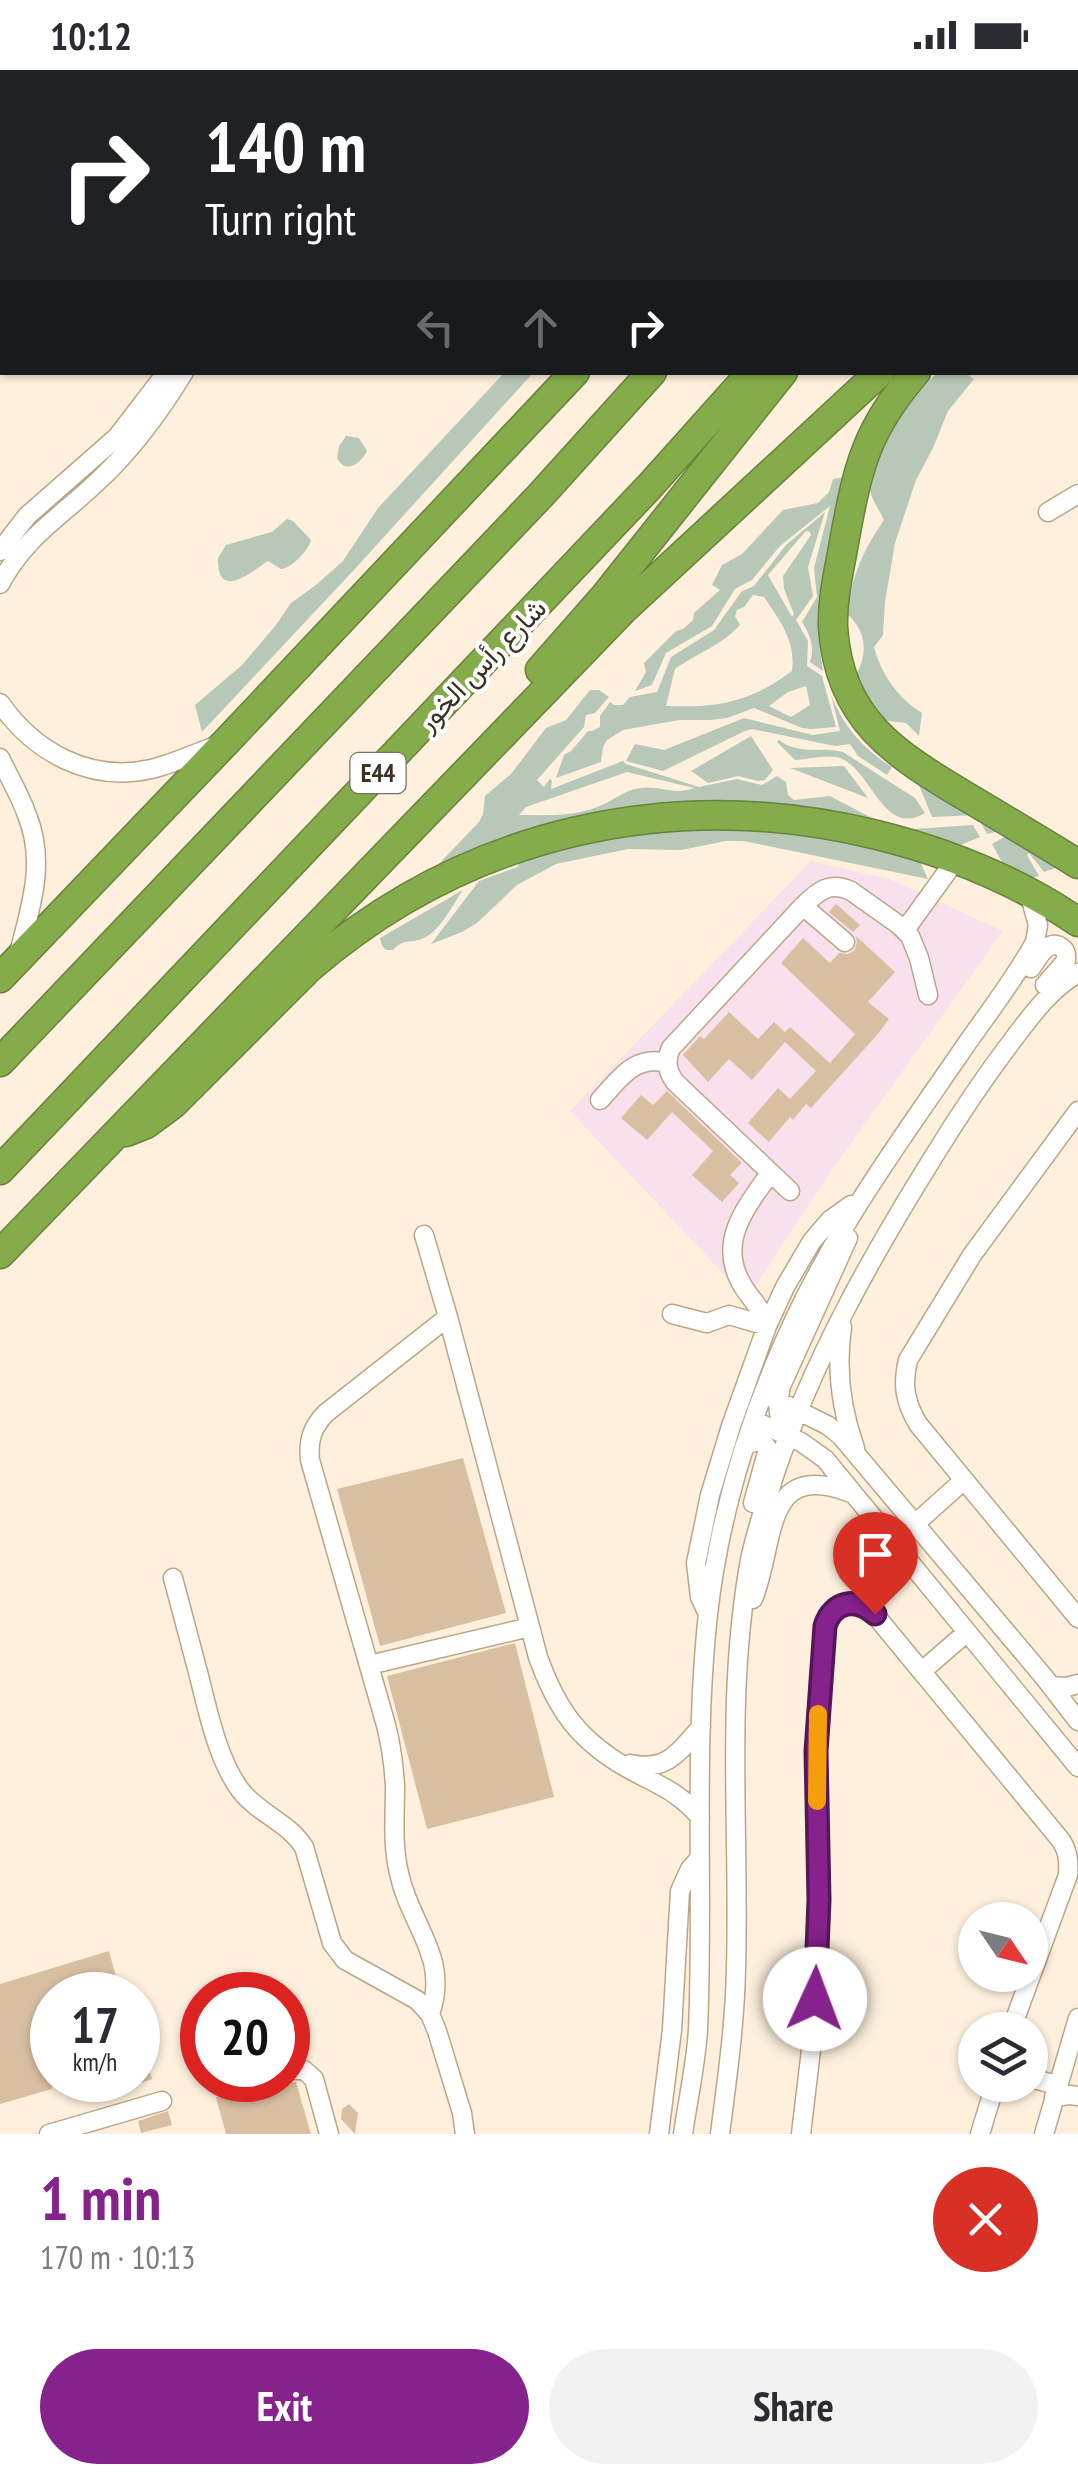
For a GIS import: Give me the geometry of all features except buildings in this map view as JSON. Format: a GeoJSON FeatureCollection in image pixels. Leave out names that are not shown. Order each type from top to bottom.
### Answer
{"type":"FeatureCollection","features":[{"type":"Feature","properties":{"kind":"highway"},"geometry":{"type":"LineString","coordinates":[[8,969],[571,375]]}},
{"type":"Feature","properties":{"kind":"highway","name":"E44"},"geometry":{"type":"LineString","coordinates":[[0,1062],[540,496],[649,375]]}},
{"type":"Feature","properties":{"kind":"highway","name":"شارع رأس الخور"},"geometry":{"type":"LineString","coordinates":[[0,1170],[650,487],[749,375]]}},
{"type":"Feature","properties":{"kind":"highway"},"geometry":{"type":"LineString","coordinates":[[459,778],[469,752],[485,730],[605,596],[782,375]]}},
{"type":"Feature","properties":{"kind":"highway"},"geometry":{"type":"LineString","coordinates":[[0,1254],[624,610],[877,375]]}},
{"type":"Feature","properties":{"kind":"highway"},"geometry":{"type":"LineString","coordinates":[[913,375],[877,424],[857,477],[833,606],[835,644],[844,682],[869,724],[898,753],[1078,864]]}},
{"type":"Feature","properties":{"kind":"highway"},"geometry":{"type":"LineString","coordinates":[[110,1138],[160,1115],[308,968],[362,926],[423,888],[555,836],[619,822],[682,816],[760,816],[838,826],[957,858],[1078,922]]}},
{"type":"Feature","properties":{"kind":"street"},"geometry":{"type":"LineString","coordinates":[[0,550],[27,516],[117,437],[165,375]]}},
{"type":"Feature","properties":{"kind":"street"},"geometry":{"type":"LineString","coordinates":[[0,584],[32,538],[95,484],[137,440],[182,375]]}},
{"type":"Feature","properties":{"kind":"street"},"geometry":{"type":"LineString","coordinates":[[1048,512],[1078,494]]}},
{"type":"Feature","properties":{"kind":"street"},"geometry":{"type":"LineString","coordinates":[[0,703],[39,745],[66,761],[96,770],[126,772],[155,768],[228,741]]}},
{"type":"Feature","properties":{"kind":"street"},"geometry":{"type":"LineString","coordinates":[[0,758],[27,813],[36,849],[36,885],[8,969]]}},
{"type":"Feature","properties":{"kind":"street"},"geometry":{"type":"LineString","coordinates":[[905,930],[957,858]]}},
{"type":"Feature","properties":{"kind":"street"},"geometry":{"type":"LineString","coordinates":[[790,1191],[676,1082],[668,1070],[671,1048],[822,888],[842,887],[905,930],[916,947],[928,996]]}},
{"type":"Feature","properties":{"kind":"street"},"geometry":{"type":"LineString","coordinates":[[683,2134],[698,2034],[701,1727],[708,1614],[723,1529],[746,1445],[849,1236],[860,1199],[1035,942],[1038,925],[1029,893]]}},
{"type":"Feature","properties":{"kind":"street"},"geometry":{"type":"LineString","coordinates":[[802,906],[845,942]]}},
{"type":"Feature","properties":{"kind":"street"},"geometry":{"type":"LineString","coordinates":[[994,1004],[1011,996],[1048,946],[1058,946],[1065,952],[1064,966],[1018,1020],[1016,1035]]}},
{"type":"Feature","properties":{"kind":"street"},"geometry":{"type":"LineString","coordinates":[[720,2134],[736,1972],[734,1700],[751,1557],[766,1499],[801,1402],[846,1306],[911,1192],[1016,1035],[1054,989],[1078,973]]}},
{"type":"Feature","properties":{"kind":"street"},"geometry":{"type":"LineString","coordinates":[[600,1100],[631,1067],[648,1060],[667,1063]]}},
{"type":"Feature","properties":{"kind":"street"},"geometry":{"type":"LineString","coordinates":[[1078,1111],[972,1255],[908,1360],[904,1376],[904,1393],[918,1424],[1078,1618]]}},
{"type":"Feature","properties":{"kind":"street"},"geometry":{"type":"LineString","coordinates":[[767,1326],[764,1313],[740,1281],[732,1246],[737,1221],[770,1173]]}},
{"type":"Feature","properties":{"kind":"street"},"geometry":{"type":"LineString","coordinates":[[708,1614],[696,1580],[698,1546],[720,1462],[767,1326],[804,1252],[820,1230],[860,1199]]}},
{"type":"Feature","properties":{"kind":"street"},"geometry":{"type":"LineString","coordinates":[[424,1235],[545,1677],[564,1714],[592,1746],[678,1794],[700,1818]]}},
{"type":"Feature","properties":{"kind":"street"},"geometry":{"type":"LineString","coordinates":[[735,1266],[764,1289],[785,1287]]}},
{"type":"Feature","properties":{"kind":"street"},"geometry":{"type":"LineString","coordinates":[[846,1306],[839,1379],[845,1417],[857,1454]]}},
{"type":"Feature","properties":{"kind":"street"},"geometry":{"type":"LineString","coordinates":[[672,1314],[707,1323],[729,1315],[767,1326]]}},
{"type":"Feature","properties":{"kind":"street"},"geometry":{"type":"LineString","coordinates":[[430,2014],[436,1989],[434,1963],[398,1870],[392,1756],[386,1724],[310,1460],[310,1437],[326,1412],[448,1317]]}},
{"type":"Feature","properties":{"kind":"street"},"geometry":{"type":"LineString","coordinates":[[774,1393],[801,1402],[840,1435],[1076,1713]]}},
{"type":"Feature","properties":{"kind":"street"},"geometry":{"type":"LineString","coordinates":[[774,1393],[779,1419],[788,1435]]}},
{"type":"Feature","properties":{"kind":"street"},"geometry":{"type":"LineString","coordinates":[[755,1421],[788,1435],[824,1458],[1078,1767]]}},
{"type":"Feature","properties":{"kind":"street"},"geometry":{"type":"LineString","coordinates":[[734,1700],[728,1672],[733,1603],[740,1556],[768,1449],[762,1442],[746,1445]]}},
{"type":"Feature","properties":{"kind":"street"},"geometry":{"type":"LineString","coordinates":[[915,1524],[964,1480]]}},
{"type":"Feature","properties":{"kind":"street"},"geometry":{"type":"LineString","coordinates":[[743,1617],[757,1589],[776,1514],[787,1494],[812,1484],[854,1494]]}},
{"type":"Feature","properties":{"kind":"street"},"geometry":{"type":"LineString","coordinates":[[174,1578],[205,1704],[234,1780],[250,1801],[285,1825],[304,1848],[339,1956],[417,2000],[430,2014],[465,2134]]}},
{"type":"Feature","properties":{"kind":"street"},"geometry":{"type":"LineString","coordinates":[[801,2134],[813,2033],[819,1900],[816,1751],[823,1641],[828,1616],[836,1607],[857,1603],[867,1607],[1059,1838],[1068,1858],[1068,1875],[1017,2012]]}},
{"type":"Feature","properties":{"kind":"street"},"geometry":{"type":"LineString","coordinates":[[369,1665],[530,1627]]}},
{"type":"Feature","properties":{"kind":"street"},"geometry":{"type":"LineString","coordinates":[[922,1671],[966,1633]]}},
{"type":"Feature","properties":{"kind":"street"},"geometry":{"type":"LineString","coordinates":[[1051,1686],[1078,1684]]}},
{"type":"Feature","properties":{"kind":"street"},"geometry":{"type":"LineString","coordinates":[[610,1758],[643,1767],[662,1764],[701,1727]]}},
{"type":"Feature","properties":{"kind":"street"},"geometry":{"type":"LineString","coordinates":[[659,2134],[672,2030],[680,1891],[700,1858]]}},
{"type":"Feature","properties":{"kind":"street"},"geometry":{"type":"LineString","coordinates":[[1044,2134],[1078,2018]]}},
{"type":"Feature","properties":{"kind":"street"},"geometry":{"type":"LineString","coordinates":[[310,2075],[329,2134]]}},
{"type":"Feature","properties":{"kind":"street"},"geometry":{"type":"LineString","coordinates":[[1048,2082],[1078,2084]]}},
{"type":"Feature","properties":{"kind":"street"},"geometry":{"type":"LineString","coordinates":[[1058,2084],[1068,2095],[1078,2096]]}},
{"type":"Feature","properties":{"kind":"street"},"geometry":{"type":"LineString","coordinates":[[50,2134],[162,2101]]}},
{"type":"Feature","properties":{"kind":"street"},"geometry":{"type":"LineString","coordinates":[[980,2134],[990,2102]]}},
{"type":"Feature","properties":{"kind":"shaded area"},"geometry":{"type":"Polygon","coordinates":[[[811,861],[889,879],[1003,931],[829,1174],[747,1299],[570,1111],[811,861]]]}},
{"type":"Feature","properties":{"kind":"green space"},"geometry":{"type":"Polygon","coordinates":[[[502,375],[531,375],[202,732],[195,705],[242,665],[291,603],[343,561],[378,508],[502,375]]]}},
{"type":"Feature","properties":{"kind":"green space"},"geometry":{"type":"Polygon","coordinates":[[[935,375],[968,375],[974,379],[948,411],[916,480],[895,543],[883,635],[874,647],[892,684],[922,713],[919,736],[906,723],[881,720],[857,673],[863,641],[846,613],[859,564],[884,520],[870,491],[875,461],[916,396],[935,375]]]}},
{"type":"Feature","properties":{"kind":"green space"},"geometry":{"type":"Polygon","coordinates":[[[346,436],[359,438],[367,451],[357,464],[348,467],[337,458],[346,436]]]}},
{"type":"Feature","properties":{"kind":"green space"},"geometry":{"type":"Polygon","coordinates":[[[844,477],[821,596],[823,671],[810,662],[811,641],[802,622],[817,597],[814,568],[830,506],[780,546],[752,580],[735,589],[712,626],[666,653],[652,685],[635,691],[646,672],[644,663],[720,590],[712,585],[722,565],[742,554],[783,510],[818,503],[829,492],[833,479],[844,477]]]}},
{"type":"Feature","properties":{"kind":"green space"},"geometry":{"type":"Polygon","coordinates":[[[825,512],[808,567],[813,596],[796,620],[808,641],[807,666],[822,676],[836,727],[802,728],[754,708],[727,718],[679,720],[623,730],[607,740],[601,762],[556,778],[564,755],[588,731],[600,727],[600,716],[610,702],[623,705],[630,697],[657,692],[671,657],[714,630],[742,591],[754,586],[786,545],[825,512]],[[806,531],[768,575],[792,617],[783,576],[811,535],[806,531]],[[753,595],[737,610],[735,616],[740,625],[733,632],[675,669],[666,706],[733,701],[762,690],[792,671],[789,641],[764,597],[753,595]],[[806,686],[788,692],[769,706],[791,717],[810,705],[806,686]]]}},
{"type":"Feature","properties":{"kind":"green space"},"geometry":{"type":"Polygon","coordinates":[[[287,519],[311,540],[299,558],[285,568],[268,561],[236,580],[223,579],[218,558],[226,545],[272,532],[287,519]]]}},
{"type":"Feature","properties":{"kind":"green space"},"geometry":{"type":"Polygon","coordinates":[[[590,690],[599,690],[609,697],[595,713],[586,715],[584,727],[537,780],[544,787],[550,779],[551,789],[623,761],[699,787],[737,779],[762,785],[777,776],[786,782],[788,795],[794,800],[830,796],[897,827],[575,819],[518,833],[433,870],[479,822],[485,796],[511,774],[546,728],[566,720],[590,690]],[[627,772],[526,807],[519,815],[578,812],[640,788],[694,788],[627,772]]]}},
{"type":"Feature","properties":{"kind":"green space"},"geometry":{"type":"Polygon","coordinates":[[[831,695],[856,736],[892,767],[887,775],[858,756],[850,744],[835,746],[752,729],[663,771],[626,761],[635,744],[664,750],[744,718],[813,735],[840,731],[831,695]]]}},
{"type":"Feature","properties":{"kind":"green space"},"geometry":{"type":"Polygon","coordinates":[[[751,736],[773,770],[765,780],[738,776],[708,783],[691,771],[751,736]]]}},
{"type":"Feature","properties":{"kind":"green space"},"geometry":{"type":"Polygon","coordinates":[[[779,740],[803,749],[843,752],[915,798],[925,813],[899,817],[842,759],[795,760],[779,740]]]}},
{"type":"Feature","properties":{"kind":"green space"},"geometry":{"type":"Polygon","coordinates":[[[844,766],[868,798],[790,768],[844,766]]]}},
{"type":"Feature","properties":{"kind":"green space"},"geometry":{"type":"Polygon","coordinates":[[[918,783],[1006,830],[1061,866],[1044,872],[1029,853],[1039,876],[1023,880],[1002,862],[992,844],[1006,836],[1005,830],[987,834],[977,815],[932,817],[918,783]]]}},
{"type":"Feature","properties":{"kind":"green space"},"geometry":{"type":"Polygon","coordinates":[[[973,825],[980,837],[951,849],[899,830],[973,825]]]}},
{"type":"Feature","properties":{"kind":"green space"},"geometry":{"type":"Polygon","coordinates":[[[783,827],[918,857],[928,879],[744,841],[681,850],[628,849],[556,864],[517,885],[477,923],[431,944],[479,881],[518,867],[519,857],[622,831],[783,827]]]}},
{"type":"Feature","properties":{"kind":"green space"},"geometry":{"type":"Polygon","coordinates":[[[463,890],[430,934],[393,950],[384,948],[380,938],[463,890]]]}},
{"type":"Feature","properties":{"kind":"slow traffic"},"geometry":{"type":"LineString","coordinates":[[817,1801],[818,1714]]}},
{"type":"Feature","properties":{"kind":"route"},"geometry":{"type":"LineString","coordinates":[[815,1999],[819,1900],[816,1751],[825,1626],[836,1607],[846,1603],[857,1603],[875,1614]]}}]}
